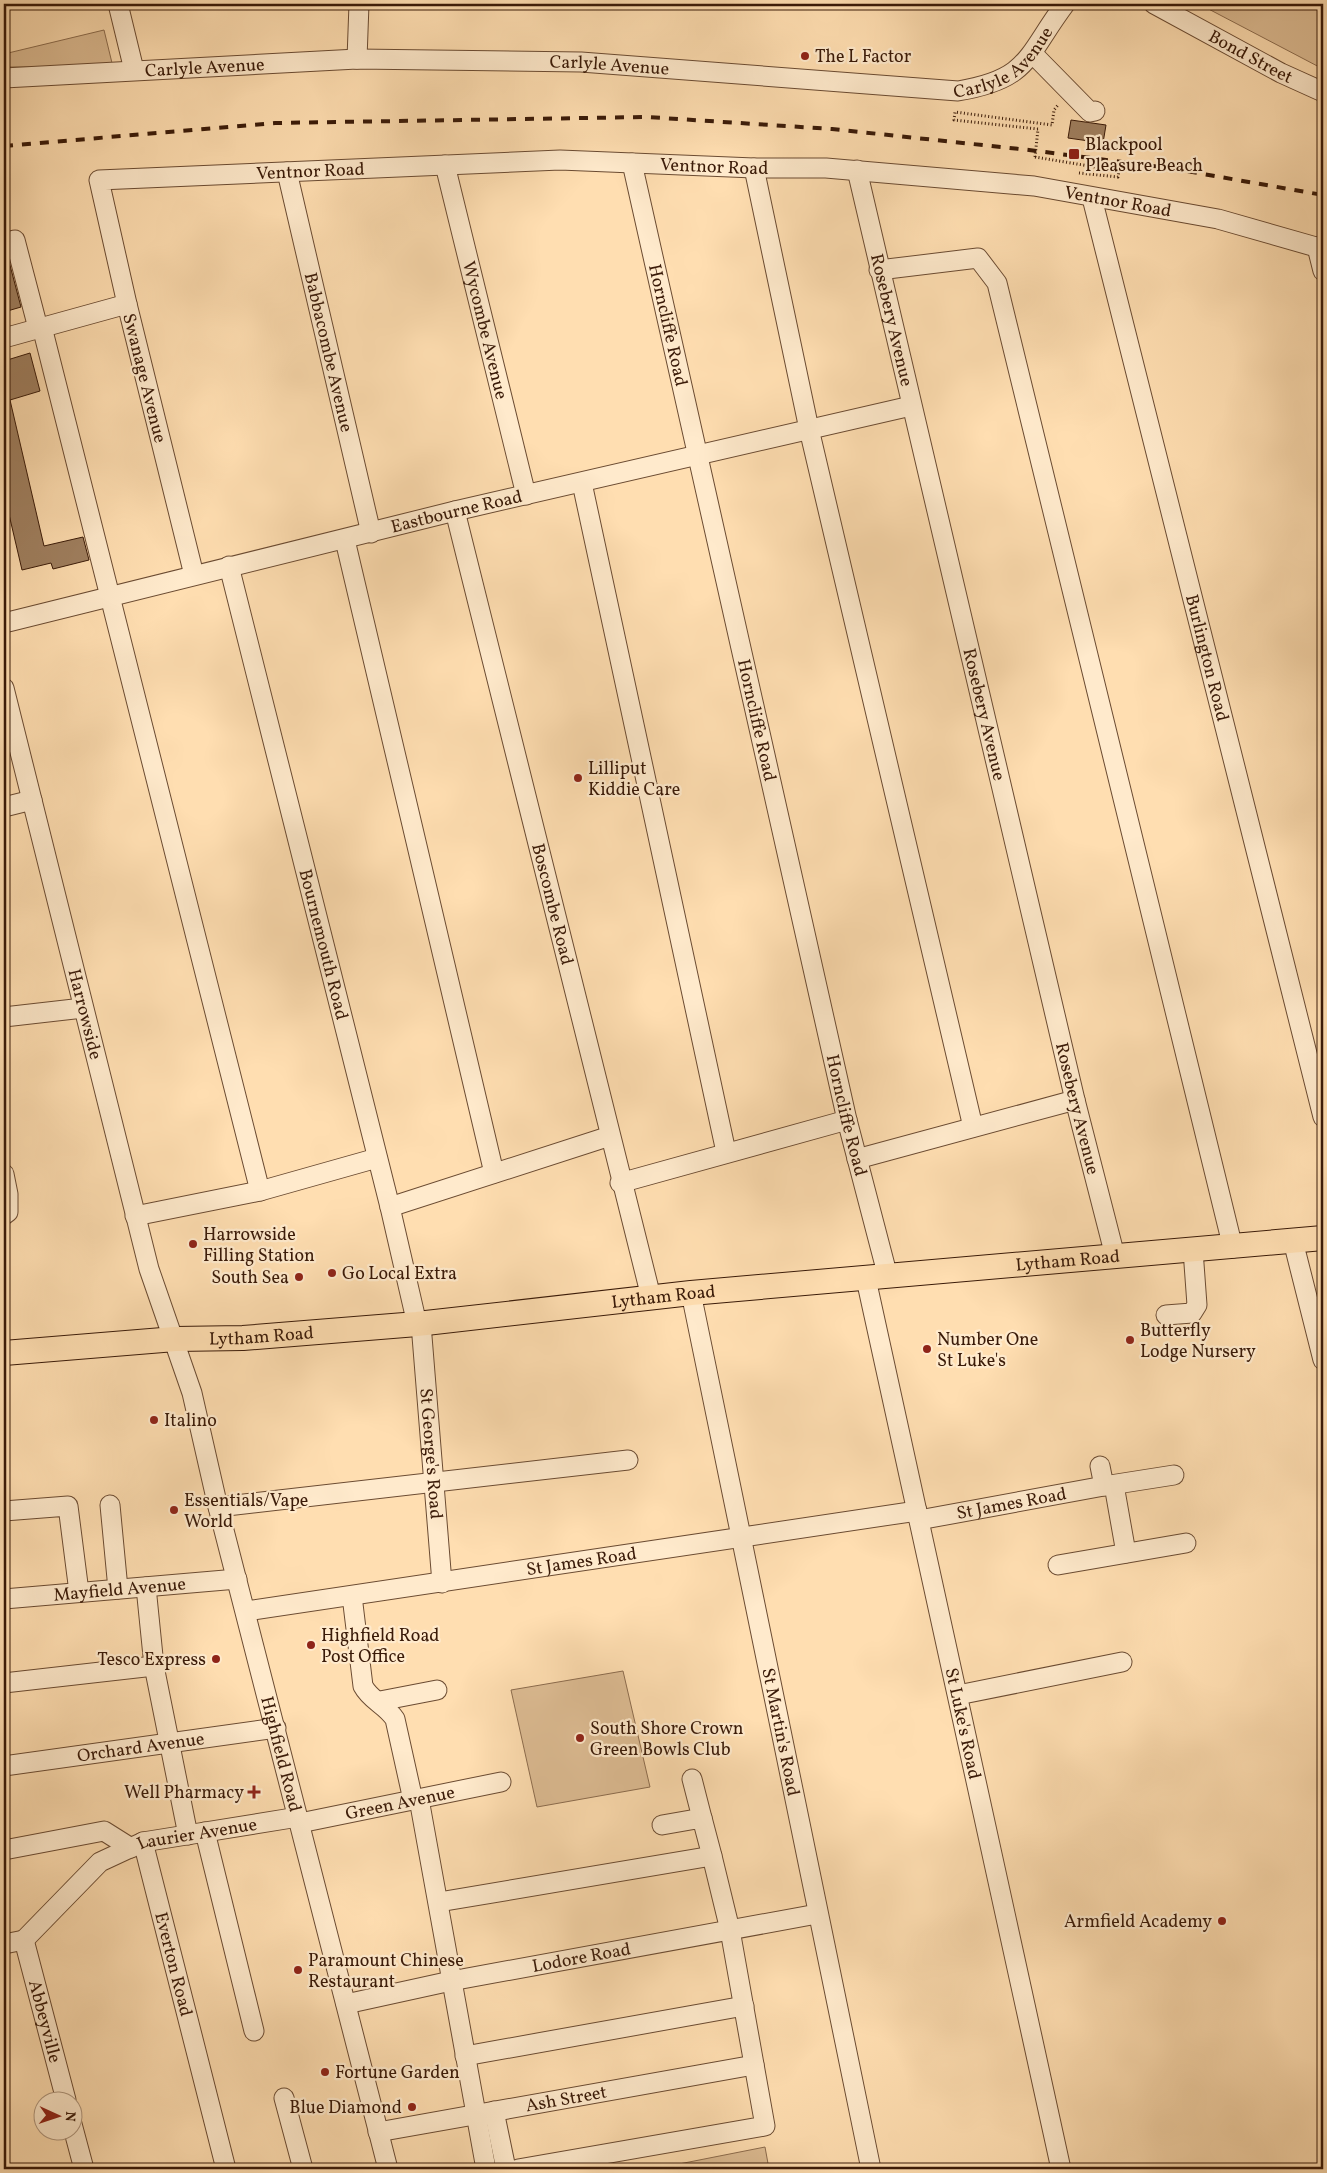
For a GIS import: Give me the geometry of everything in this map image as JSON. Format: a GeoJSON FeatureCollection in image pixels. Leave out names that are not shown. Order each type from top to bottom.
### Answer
{"type":"FeatureCollection","features":[{"type":"Feature","properties":{"kind":"main road","name":"Lytham Road"},"geometry":{"type":"LineString","coordinates":[[4,1353],[175,1339],[243,1338],[419,1324],[691,1293],[1114,1256],[1233,1248],[1323,1238]]}},
{"type":"Feature","properties":{"kind":"street"},"geometry":{"type":"LineString","coordinates":[[118,4],[134,70]]}},
{"type":"Feature","properties":{"kind":"street"},"geometry":{"type":"LineString","coordinates":[[356,59],[359,4]]}},
{"type":"Feature","properties":{"kind":"street","name":"Carlyle Avenue"},"geometry":{"type":"LineString","coordinates":[[4,78],[356,59],[581,62],[958,91],[985,87],[1008,76],[1020,67],[1033,54],[1051,12],[1065,4]]}},
{"type":"Feature","properties":{"kind":"street","name":"Bond Street"},"geometry":{"type":"LineString","coordinates":[[1154,4],[1282,73],[1323,92]]}},
{"type":"Feature","properties":{"kind":"street"},"geometry":{"type":"LineString","coordinates":[[1033,54],[1090,112],[1095,111]]}},
{"type":"Feature","properties":{"kind":"street","name":"Ventnor Road"},"geometry":{"type":"LineString","coordinates":[[99,180],[560,160],[754,168],[826,168],[1034,186],[1092,198],[1218,219],[1320,248]]}},
{"type":"Feature","properties":{"kind":"street","name":"Horncliffe Road"},"geometry":{"type":"LineString","coordinates":[[632,163],[857,1159],[877,1278]]}},
{"type":"Feature","properties":{"kind":"street","name":"Wycombe Avenue"},"geometry":{"type":"LineString","coordinates":[[445,165],[526,495]]}},
{"type":"Feature","properties":{"kind":"street"},"geometry":{"type":"LineString","coordinates":[[754,168],[809,429],[973,1127]]}},
{"type":"Feature","properties":{"kind":"street","name":"Rosebery Avenue"},"geometry":{"type":"LineString","coordinates":[[856,170],[1075,1100],[1114,1256]]}},
{"type":"Feature","properties":{"kind":"street","name":"Babbacombe Avenue"},"geometry":{"type":"LineString","coordinates":[[287,172],[371,533]]}},
{"type":"Feature","properties":{"kind":"street","name":"Swanage Avenue"},"geometry":{"type":"LineString","coordinates":[[99,180],[127,304],[194,575]]}},
{"type":"Feature","properties":{"kind":"street","name":"Burlington Road"},"geometry":{"type":"LineString","coordinates":[[1092,198],[1323,1117]]}},
{"type":"Feature","properties":{"kind":"street"},"geometry":{"type":"LineString","coordinates":[[4,243],[15,240],[40,328],[260,1191]]}},
{"type":"Feature","properties":{"kind":"street"},"geometry":{"type":"LineString","coordinates":[[1320,248],[1323,270]]}},
{"type":"Feature","properties":{"kind":"street"},"geometry":{"type":"LineString","coordinates":[[879,270],[978,258],[997,283],[1233,1248]]}},
{"type":"Feature","properties":{"kind":"street"},"geometry":{"type":"LineString","coordinates":[[4,338],[127,304]]}},
{"type":"Feature","properties":{"kind":"street","name":"Eastbourne Road"},"geometry":{"type":"LineString","coordinates":[[4,623],[229,566],[345,540],[455,511],[911,406]]}},
{"type":"Feature","properties":{"kind":"street"},"geometry":{"type":"LineString","coordinates":[[582,483],[726,1152]]}},
{"type":"Feature","properties":{"kind":"street","name":"Boscombe Road"},"geometry":{"type":"LineString","coordinates":[[455,511],[620,1183],[651,1298]]}},
{"type":"Feature","properties":{"kind":"street"},"geometry":{"type":"LineString","coordinates":[[345,540],[494,1173]]}},
{"type":"Feature","properties":{"kind":"street","name":"Bournemouth Road"},"geometry":{"type":"LineString","coordinates":[[229,566],[419,1324]]}},
{"type":"Feature","properties":{"kind":"street","name":"Harrowside"},"geometry":{"type":"LineString","coordinates":[[4,688],[135,1216],[149,1269],[175,1339]]}},
{"type":"Feature","properties":{"kind":"street"},"geometry":{"type":"LineString","coordinates":[[4,807],[32,800]]}},
{"type":"Feature","properties":{"kind":"street"},"geometry":{"type":"LineString","coordinates":[[4,1017],[83,1008]]}},
{"type":"Feature","properties":{"kind":"street"},"geometry":{"type":"LineString","coordinates":[[857,1159],[1075,1100]]}},
{"type":"Feature","properties":{"kind":"street"},"geometry":{"type":"LineString","coordinates":[[620,1183],[726,1152],[847,1120]]}},
{"type":"Feature","properties":{"kind":"street"},"geometry":{"type":"LineString","coordinates":[[390,1207],[610,1136]]}},
{"type":"Feature","properties":{"kind":"street"},"geometry":{"type":"LineString","coordinates":[[135,1216],[260,1191],[377,1158]]}},
{"type":"Feature","properties":{"kind":"street"},"geometry":{"type":"LineString","coordinates":[[4,1174],[8,1194],[8,1212],[4,1215]]}},
{"type":"Feature","properties":{"kind":"street"},"geometry":{"type":"LineString","coordinates":[[1293,1241],[1323,1360]]}},
{"type":"Feature","properties":{"kind":"street"},"geometry":{"type":"LineString","coordinates":[[1166,1315],[1192,1313],[1197,1306],[1192,1250]]}},
{"type":"Feature","properties":{"kind":"street","name":"St Luke's Road"},"geometry":{"type":"LineString","coordinates":[[877,1278],[918,1516],[1061,2169]]}},
{"type":"Feature","properties":{"kind":"street","name":"St Martin's Road"},"geometry":{"type":"LineString","coordinates":[[691,1293],[817,1914],[871,2169]]}},
{"type":"Feature","properties":{"kind":"street","name":"St George's Road"},"geometry":{"type":"LineString","coordinates":[[419,1324],[442,1583]]}},
{"type":"Feature","properties":{"kind":"street","name":"Highfield Road"},"geometry":{"type":"LineString","coordinates":[[175,1339],[192,1393],[218,1507],[388,2169]]}},
{"type":"Feature","properties":{"kind":"street"},"geometry":{"type":"LineString","coordinates":[[218,1507],[628,1460]]}},
{"type":"Feature","properties":{"kind":"street"},"geometry":{"type":"LineString","coordinates":[[1100,1466],[1109,1486],[1126,1553]]}},
{"type":"Feature","properties":{"kind":"street","name":"St James Road"},"geometry":{"type":"LineString","coordinates":[[246,1612],[740,1536],[918,1516],[1174,1475]]}},
{"type":"Feature","properties":{"kind":"street"},"geometry":{"type":"LineString","coordinates":[[110,1505],[118,1589]]}},
{"type":"Feature","properties":{"kind":"street"},"geometry":{"type":"LineString","coordinates":[[4,1511],[68,1506],[79,1592]]}},
{"type":"Feature","properties":{"kind":"street"},"geometry":{"type":"LineString","coordinates":[[1058,1565],[1186,1543]]}},
{"type":"Feature","properties":{"kind":"street","name":"Mayfield Avenue"},"geometry":{"type":"LineString","coordinates":[[4,1599],[237,1580]]}},
{"type":"Feature","properties":{"kind":"street"},"geometry":{"type":"LineString","coordinates":[[146,1588],[154,1666],[171,1742],[254,2031]]}},
{"type":"Feature","properties":{"kind":"street"},"geometry":{"type":"LineString","coordinates":[[352,1596],[363,1686],[369,1697],[380,1702],[395,1719],[416,1799],[439,1902],[486,2169]]}},
{"type":"Feature","properties":{"kind":"street"},"geometry":{"type":"LineString","coordinates":[[958,1695],[1122,1662]]}},
{"type":"Feature","properties":{"kind":"street"},"geometry":{"type":"LineString","coordinates":[[4,1683],[154,1666]]}},
{"type":"Feature","properties":{"kind":"street"},"geometry":{"type":"LineString","coordinates":[[380,1702],[437,1690]]}},
{"type":"Feature","properties":{"kind":"street","name":"Orchard Avenue"},"geometry":{"type":"LineString","coordinates":[[4,1766],[276,1728]]}},
{"type":"Feature","properties":{"kind":"street"},"geometry":{"type":"LineString","coordinates":[[518,2169],[765,2126],[730,1930],[692,1779]]}},
{"type":"Feature","properties":{"kind":"street","name":"Green Avenue"},"geometry":{"type":"LineString","coordinates":[[299,1820],[501,1782]]}},
{"type":"Feature","properties":{"kind":"street"},"geometry":{"type":"LineString","coordinates":[[662,1825],[702,1818]]}},
{"type":"Feature","properties":{"kind":"street","name":"Laurier Avenue"},"geometry":{"type":"LineString","coordinates":[[24,1940],[100,1862],[137,1845],[197,1833],[299,1820]]}},
{"type":"Feature","properties":{"kind":"street"},"geometry":{"type":"LineString","coordinates":[[4,1850],[104,1832],[137,1845]]}},
{"type":"Feature","properties":{"kind":"street","name":"Everton Road"},"geometry":{"type":"LineString","coordinates":[[137,1845],[205,2086],[226,2169]]}},
{"type":"Feature","properties":{"kind":"street"},"geometry":{"type":"LineString","coordinates":[[439,1902],[712,1856]]}},
{"type":"Feature","properties":{"kind":"street","name":"Lodore Road"},"geometry":{"type":"LineString","coordinates":[[346,2004],[452,1981],[817,1914]]}},
{"type":"Feature","properties":{"kind":"street"},"geometry":{"type":"LineString","coordinates":[[4,1944],[24,1940]]}},
{"type":"Feature","properties":{"kind":"street","name":"Abbeyville"},"geometry":{"type":"LineString","coordinates":[[24,1940],[63,2090]]}},
{"type":"Feature","properties":{"kind":"street"},"geometry":{"type":"LineString","coordinates":[[465,2056],[744,2006]]}},
{"type":"Feature","properties":{"kind":"street","name":"Ash Street"},"geometry":{"type":"LineString","coordinates":[[378,2132],[754,2065]]}},
{"type":"Feature","properties":{"kind":"street"},"geometry":{"type":"LineString","coordinates":[[284,2098],[303,2169]]}},
{"type":"Feature","properties":{"kind":"street"},"geometry":{"type":"LineString","coordinates":[[494,2111],[506,2169]]}},
{"type":"Feature","properties":{"kind":"street"},"geometry":{"type":"LineString","coordinates":[[76,2140],[84,2169]]}},
{"type":"Feature","properties":{"kind":"path"},"geometry":{"type":"LineString","coordinates":[[1070,92],[1054,110],[1052,125],[955,112],[954,120],[1038,129],[1035,157],[1119,171],[1118,177],[1072,172]]}},
{"type":"Feature","properties":{"kind":"shaded area"},"geometry":{"type":"Polygon","coordinates":[[[1199,4],[1323,4],[1323,69],[1199,4]]]}},
{"type":"Feature","properties":{"kind":"shaded area"},"geometry":{"type":"Polygon","coordinates":[[[104,30],[112,63],[100,67],[4,67],[4,54],[104,30]]]}},
{"type":"Feature","properties":{"kind":"shaded area","name":"South Shore Crown Green Bowls Club"},"geometry":{"type":"Polygon","coordinates":[[[623,1671],[650,1787],[537,1807],[511,1690],[623,1671]]]}},
{"type":"Feature","properties":{"kind":"shaded area"},"geometry":{"type":"Polygon","coordinates":[[[765,2147],[769,2169],[675,2169],[674,2165],[765,2147]]]}},
{"type":"Feature","properties":{"kind":"building"},"geometry":{"type":"Polygon","coordinates":[[[1071,120],[1106,125],[1103,143],[1068,138],[1071,120]]]}},
{"type":"Feature","properties":{"kind":"building"},"geometry":{"type":"Polygon","coordinates":[[[4,254],[7,254],[21,307],[4,312],[4,254]]]}},
{"type":"Feature","properties":{"kind":"building"},"geometry":{"type":"Polygon","coordinates":[[[30,353],[40,391],[10,400],[44,546],[83,537],[89,560],[53,569],[51,563],[22,570],[4,493],[4,361],[30,353]]]}},
{"type":"Feature","properties":{"kind":"railway"},"geometry":{"type":"LineString","coordinates":[[4,146],[275,123],[647,117],[832,129],[1029,150],[1169,168],[1323,195]]}},
{"type":"Feature","properties":{"kind":"place","name":"The L Factor"},"geometry":{"type":"Point","coordinates":[805,56]}},
{"type":"Feature","properties":{"kind":"place","name":"Blackpool Pleasure Beach"},"geometry":{"type":"Point","coordinates":[1074,154]}},
{"type":"Feature","properties":{"kind":"place","name":"Lilliput Kiddie Care"},"geometry":{"type":"Point","coordinates":[578,778]}},
{"type":"Feature","properties":{"kind":"place","name":"Harrowside Filling Station"},"geometry":{"type":"Point","coordinates":[193,1244]}},
{"type":"Feature","properties":{"kind":"place","name":"Go Local Extra"},"geometry":{"type":"Point","coordinates":[332,1273]}},
{"type":"Feature","properties":{"kind":"place","name":"South Sea"},"geometry":{"type":"Point","coordinates":[299,1277]}},
{"type":"Feature","properties":{"kind":"place","name":"Butterfly Lodge Nursery"},"geometry":{"type":"Point","coordinates":[1130,1340]}},
{"type":"Feature","properties":{"kind":"place","name":"Number One St Luke's"},"geometry":{"type":"Point","coordinates":[927,1349]}},
{"type":"Feature","properties":{"kind":"place","name":"Italino"},"geometry":{"type":"Point","coordinates":[154,1420]}},
{"type":"Feature","properties":{"kind":"place","name":"Essentials/Vape World"},"geometry":{"type":"Point","coordinates":[174,1510]}},
{"type":"Feature","properties":{"kind":"place","name":"Highfield Road Post Office"},"geometry":{"type":"Point","coordinates":[311,1645]}},
{"type":"Feature","properties":{"kind":"place","name":"Tesco Express"},"geometry":{"type":"Point","coordinates":[216,1659]}},
{"type":"Feature","properties":{"kind":"place","name":"South Shore Crown Green Bowls Club"},"geometry":{"type":"Point","coordinates":[580,1738]}},
{"type":"Feature","properties":{"kind":"place","name":"Well Pharmacy"},"geometry":{"type":"Point","coordinates":[254,1792]}},
{"type":"Feature","properties":{"kind":"place","name":"Armfield Academy"},"geometry":{"type":"Point","coordinates":[1222,1921]}},
{"type":"Feature","properties":{"kind":"place","name":"Paramount Chinese Restaurant"},"geometry":{"type":"Point","coordinates":[298,1970]}},
{"type":"Feature","properties":{"kind":"place","name":"Fortune Garden"},"geometry":{"type":"Point","coordinates":[325,2072]}},
{"type":"Feature","properties":{"kind":"place","name":"Blue Diamond"},"geometry":{"type":"Point","coordinates":[412,2107]}}]}
